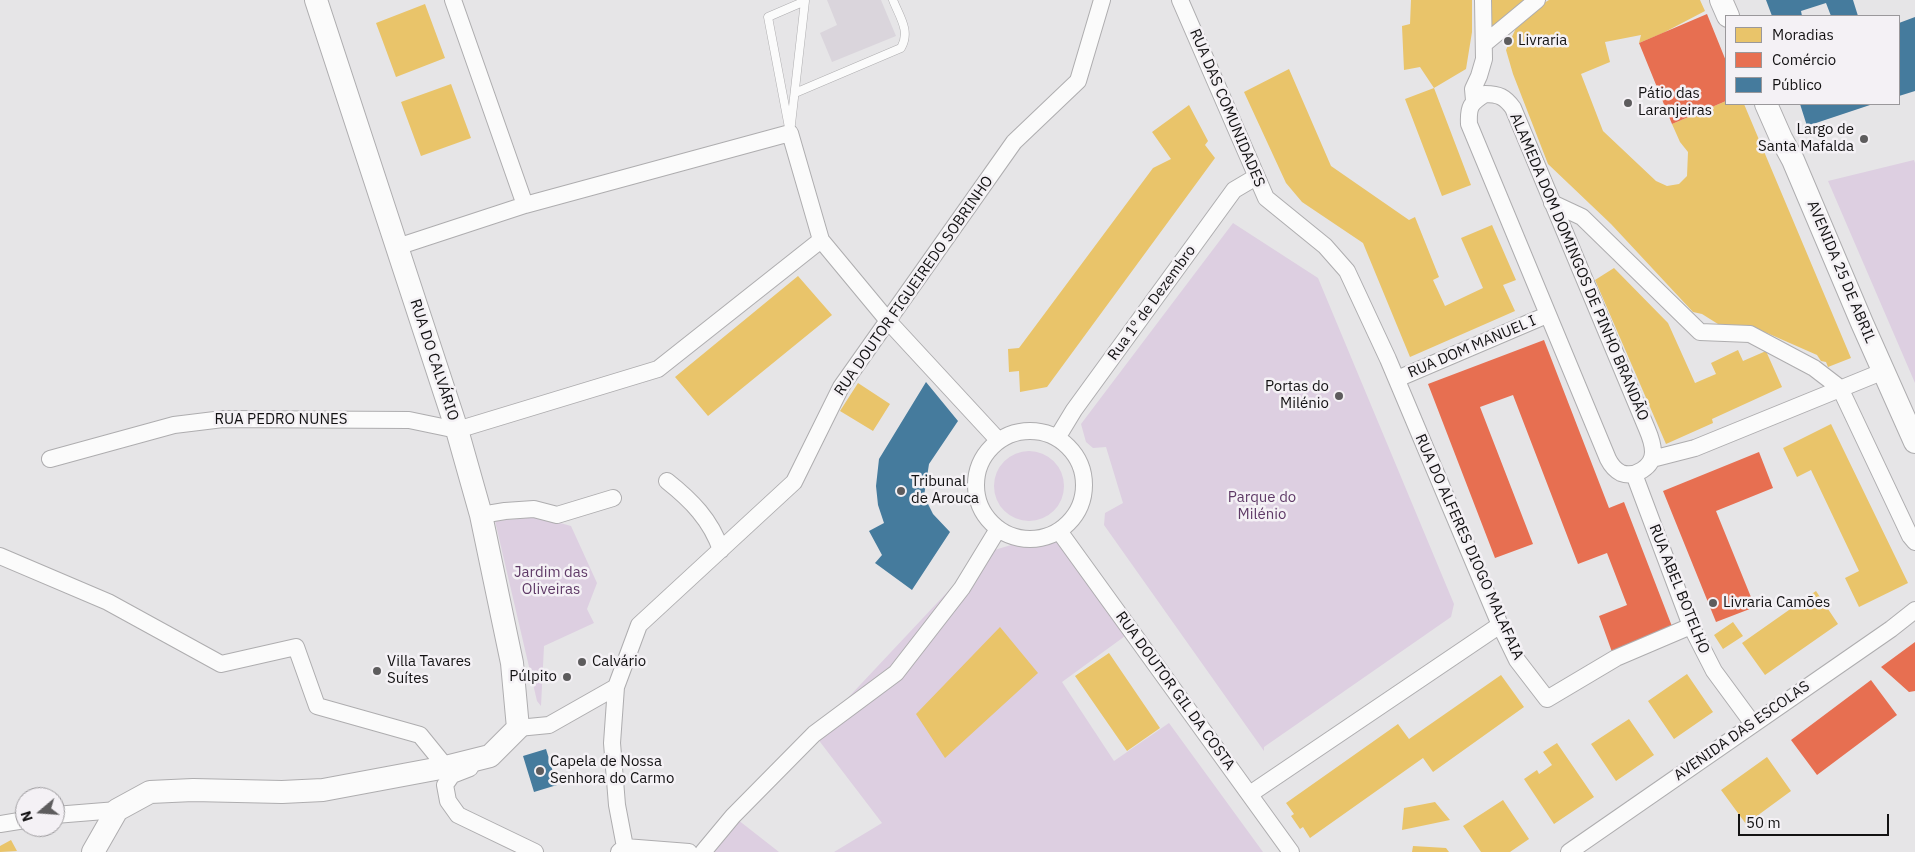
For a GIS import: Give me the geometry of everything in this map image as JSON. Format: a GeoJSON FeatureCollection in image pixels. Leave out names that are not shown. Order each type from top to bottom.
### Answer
{"type":"FeatureCollection","features":[{"type":"Feature","properties":{"kind":"street","name":"RUA DO CALVÁRIO"},"geometry":{"type":"LineString","coordinates":[[316,0],[457,430],[481,515],[512,663],[518,728]]}},
{"type":"Feature","properties":{"kind":"street"},"geometry":{"type":"LineString","coordinates":[[452,0],[525,205]]}},
{"type":"Feature","properties":{"kind":"street","name":"RUA DOUTOR FIGUEIREDO SOBRINHO"},"geometry":{"type":"LineString","coordinates":[[622,850],[612,743],[616,687],[639,625],[794,482],[841,387],[889,322],[1014,142],[1078,81],[1102,0]]}},
{"type":"Feature","properties":{"kind":"street","name":"RUA DAS COMUNIDADES"},"geometry":{"type":"LineString","coordinates":[[1180,0],[1266,198],[1325,246],[1347,272],[1397,380]]}},
{"type":"Feature","properties":{"kind":"street"},"geometry":{"type":"LineString","coordinates":[[1482,0],[1484,59],[1473,89],[1474,100],[1468,112],[1469,124],[1547,315],[1613,468],[1623,473],[1634,474],[1646,468],[1652,459],[1695,448],[1884,371]]}},
{"type":"Feature","properties":{"kind":"street"},"geometry":{"type":"LineString","coordinates":[[1484,44],[1536,0]]}},
{"type":"Feature","properties":{"kind":"street"},"geometry":{"type":"LineString","coordinates":[[1721,0],[1728,15]]}},
{"type":"Feature","properties":{"kind":"street","name":"ALAMEDA DOM DOMINGOS DE PINHO BRANDÃO"},"geometry":{"type":"LineString","coordinates":[[1474,100],[1485,94],[1497,94],[1507,100],[1518,118],[1647,429],[1653,452],[1652,459]]}},
{"type":"Feature","properties":{"kind":"street","name":"AVENIDA 25 DE ABRIL"},"geometry":{"type":"LineString","coordinates":[[1766,105],[1793,160],[1915,442]]}},
{"type":"Feature","properties":{"kind":"street"},"geometry":{"type":"LineString","coordinates":[[397,247],[525,205],[790,133],[821,240],[889,322],[999,441]]}},
{"type":"Feature","properties":{"kind":"street","name":"Rua 1º de Dezembro"},"geometry":{"type":"LineString","coordinates":[[1057,438],[1074,410],[1234,190],[1256,177]]}},
{"type":"Feature","properties":{"kind":"street"},"geometry":{"type":"LineString","coordinates":[[1552,203],[1582,216],[1700,332],[1750,334],[1814,368],[1840,388],[1910,536],[1915,542]]}},
{"type":"Feature","properties":{"kind":"street"},"geometry":{"type":"LineString","coordinates":[[457,430],[658,369],[821,240]]}},
{"type":"Feature","properties":{"kind":"street","name":"RUA DOM MANUEL I"},"geometry":{"type":"LineString","coordinates":[[1397,380],[1547,315]]}},
{"type":"Feature","properties":{"kind":"street","name":"RUA DO ALFERES DIOGO MALAFAIA"},"geometry":{"type":"LineString","coordinates":[[1397,380],[1500,625],[1517,660],[1547,699],[1616,658],[1691,626]]}},
{"type":"Feature","properties":{"kind":"street","name":"RUA PEDRO NUNES"},"geometry":{"type":"LineString","coordinates":[[50,459],[174,425],[223,419],[409,420],[457,430]]}},
{"type":"Feature","properties":{"kind":"street"},"geometry":{"type":"LineString","coordinates":[[1027,431],[1042,432],[1057,438],[1068,446],[1082,470],[1084,488],[1080,505],[1072,520],[1059,531],[1044,538],[1028,539],[1012,536],[998,529],[986,517],[979,501],[976,484],[979,468],[987,452],[999,441],[1013,434],[1027,431]]}},
{"type":"Feature","properties":{"kind":"street","name":"RUA ABEL BOTELHO"},"geometry":{"type":"LineString","coordinates":[[1634,474],[1691,626],[1714,671],[1753,724]]}},
{"type":"Feature","properties":{"kind":"street"},"geometry":{"type":"LineString","coordinates":[[667,481],[688,498],[716,534],[721,550]]}},
{"type":"Feature","properties":{"kind":"street"},"geometry":{"type":"LineString","coordinates":[[481,515],[534,509],[557,515],[613,498]]}},
{"type":"Feature","properties":{"kind":"street"},"geometry":{"type":"LineString","coordinates":[[703,852],[734,816],[814,734],[896,672],[962,588],[998,529]]}},
{"type":"Feature","properties":{"kind":"street","name":"RUA DOUTOR GIL DA COSTA"},"geometry":{"type":"LineString","coordinates":[[1059,531],[1291,852]]}},
{"type":"Feature","properties":{"kind":"street"},"geometry":{"type":"LineString","coordinates":[[0,556],[108,602],[221,664],[296,647],[317,706],[420,735],[446,767]]}},
{"type":"Feature","properties":{"kind":"street","name":"AVENIDA DAS ESCOLAS"},"geometry":{"type":"LineString","coordinates":[[1569,852],[1891,629],[1915,610]]}},
{"type":"Feature","properties":{"kind":"street"},"geometry":{"type":"LineString","coordinates":[[1250,794],[1500,625]]}},
{"type":"Feature","properties":{"kind":"street"},"geometry":{"type":"LineString","coordinates":[[65,814],[117,810],[150,792],[193,790],[282,792],[323,790],[446,767],[490,756],[518,728],[549,725],[616,687]]}},
{"type":"Feature","properties":{"kind":"street"},"geometry":{"type":"LineString","coordinates":[[495,751],[496,758],[452,775],[445,786],[448,801],[458,815],[535,852]]}},
{"type":"Feature","properties":{"kind":"street"},"geometry":{"type":"LineString","coordinates":[[93,852],[117,810]]}},
{"type":"Feature","properties":{"kind":"street"},"geometry":{"type":"LineString","coordinates":[[0,824],[15,822]]}},
{"type":"Feature","properties":{"kind":"street"},"geometry":{"type":"LineString","coordinates":[[622,850],[689,852]]}},
{"type":"Feature","properties":{"kind":"lane"},"geometry":{"type":"LineString","coordinates":[[795,93],[902,48],[906,39],[905,29],[893,0]]}},
{"type":"Feature","properties":{"kind":"lane"},"geometry":{"type":"LineString","coordinates":[[805,1],[795,93],[790,133],[768,18],[805,1]]}},
{"type":"Feature","properties":{"kind":"shaded area"},"geometry":{"type":"Polygon","coordinates":[[[827,0],[881,0],[896,36],[832,62],[820,33],[837,25],[827,0]]]}},
{"type":"Feature","properties":{"kind":"green space"},"geometry":{"type":"Polygon","coordinates":[[[1914,160],[1915,163],[1915,383],[1828,181],[1914,160]]]}},
{"type":"Feature","properties":{"kind":"green space","name":"Parque do Milénio"},"geometry":{"type":"Polygon","coordinates":[[[1233,223],[1318,278],[1454,604],[1451,617],[1264,747],[1264,751],[1104,525],[1105,513],[1123,503],[1106,447],[1093,448],[1086,442],[1081,424],[1233,223]]]}},
{"type":"Feature","properties":{"kind":"green space"},"geometry":{"type":"Polygon","coordinates":[[[1029,451],[1042,454],[1054,461],[1061,473],[1064,486],[1061,499],[1054,511],[1042,518],[1029,521],[1016,518],[1004,511],[997,499],[994,486],[997,473],[1004,461],[1016,454],[1029,451]]]}},
{"type":"Feature","properties":{"kind":"green space","name":"Jardim das Oliveiras"},"geometry":{"type":"Polygon","coordinates":[[[539,517],[571,526],[597,583],[587,609],[594,623],[544,646],[541,706],[537,701],[495,521],[539,517]]]}},
{"type":"Feature","properties":{"kind":"green space"},"geometry":{"type":"Polygon","coordinates":[[[1059,531],[1132,631],[1062,682],[1114,761],[1169,723],[1263,852],[834,852],[882,823],[814,734],[984,553],[1059,531]]]}},
{"type":"Feature","properties":{"kind":"green space"},"geometry":{"type":"Polygon","coordinates":[[[733,816],[779,852],[703,852],[733,816]]]}},
{"type":"Feature","properties":{"kind":"building: Moradias"},"geometry":{"type":"Polygon","coordinates":[[[1411,0],[1472,0],[1472,32],[1466,69],[1434,88],[1420,67],[1404,70],[1402,26],[1410,24],[1411,0]]]}},
{"type":"Feature","properties":{"kind":"building: Moradias"},"geometry":{"type":"Polygon","coordinates":[[[1487,0],[1525,0],[1494,26],[1488,23],[1487,0]]]}},
{"type":"Feature","properties":{"kind":"building: Moradias"},"geometry":{"type":"Polygon","coordinates":[[[1549,0],[1700,0],[1705,11],[1663,33],[1639,43],[1641,35],[1605,42],[1610,62],[1581,74],[1603,131],[1656,181],[1667,186],[1679,184],[1687,176],[1688,152],[1680,142],[1672,124],[1725,101],[1725,105],[1744,105],[1851,358],[1828,367],[1826,362],[1821,361],[1817,355],[1767,333],[1748,327],[1718,324],[1702,314],[1693,312],[1611,224],[1548,164],[1513,74],[1506,50],[1521,17],[1549,0]]]}},
{"type":"Feature","properties":{"kind":"building: Moradias"},"geometry":{"type":"Polygon","coordinates":[[[425,4],[445,58],[396,77],[376,23],[425,4]]]}},
{"type":"Feature","properties":{"kind":"building: Moradias"},"geometry":{"type":"Polygon","coordinates":[[[1289,69],[1331,166],[1409,220],[1415,217],[1439,277],[1433,280],[1445,306],[1483,288],[1461,238],[1492,225],[1516,280],[1503,285],[1515,311],[1410,357],[1363,243],[1302,202],[1286,183],[1244,92],[1289,69]]]}},
{"type":"Feature","properties":{"kind":"building: Moradias"},"geometry":{"type":"Polygon","coordinates":[[[451,84],[471,138],[421,156],[401,102],[451,84]]]}},
{"type":"Feature","properties":{"kind":"building: Moradias"},"geometry":{"type":"Polygon","coordinates":[[[1434,88],[1471,185],[1442,196],[1405,99],[1434,88]]]}},
{"type":"Feature","properties":{"kind":"building: Moradias"},"geometry":{"type":"Polygon","coordinates":[[[1189,105],[1208,141],[1205,145],[1215,158],[1047,387],[1020,392],[1019,371],[1009,372],[1008,349],[1019,348],[1153,168],[1171,159],[1152,132],[1189,105]]]}},
{"type":"Feature","properties":{"kind":"building: Moradias"},"geometry":{"type":"Polygon","coordinates":[[[1614,268],[1668,323],[1695,383],[1716,374],[1711,363],[1738,350],[1743,361],[1766,351],[1782,387],[1712,419],[1713,423],[1666,444],[1595,280],[1614,268]]]}},
{"type":"Feature","properties":{"kind":"building: Moradias"},"geometry":{"type":"Polygon","coordinates":[[[798,276],[832,315],[708,416],[675,377],[798,276]]]}},
{"type":"Feature","properties":{"kind":"building: Moradias"},"geometry":{"type":"Polygon","coordinates":[[[858,383],[890,404],[873,431],[840,411],[858,383]]]}},
{"type":"Feature","properties":{"kind":"building: Moradias"},"geometry":{"type":"Polygon","coordinates":[[[1831,424],[1908,583],[1859,607],[1845,578],[1859,571],[1811,470],[1797,477],[1783,448],[1831,424]]]}},
{"type":"Feature","properties":{"kind":"building: Moradias"},"geometry":{"type":"Polygon","coordinates":[[[1816,591],[1838,624],[1765,675],[1742,643],[1816,591]]]}},
{"type":"Feature","properties":{"kind":"building: Moradias"},"geometry":{"type":"Polygon","coordinates":[[[1733,622],[1743,636],[1723,649],[1714,635],[1733,622]]]}},
{"type":"Feature","properties":{"kind":"building: Moradias"},"geometry":{"type":"Polygon","coordinates":[[[1000,627],[1038,673],[945,758],[916,714],[1000,627]]]}},
{"type":"Feature","properties":{"kind":"building: Moradias"},"geometry":{"type":"Polygon","coordinates":[[[1109,653],[1160,728],[1127,751],[1075,676],[1109,653]]]}},
{"type":"Feature","properties":{"kind":"building: Moradias"},"geometry":{"type":"Polygon","coordinates":[[[1687,674],[1713,712],[1674,739],[1648,701],[1687,674]]]}},
{"type":"Feature","properties":{"kind":"building: Moradias"},"geometry":{"type":"Polygon","coordinates":[[[1501,675],[1524,707],[1433,772],[1423,758],[1310,838],[1303,827],[1300,829],[1291,816],[1294,814],[1286,803],[1398,724],[1409,739],[1501,675]]]}},
{"type":"Feature","properties":{"kind":"building: Moradias"},"geometry":{"type":"Polygon","coordinates":[[[1629,719],[1654,755],[1616,781],[1591,744],[1629,719]]]}},
{"type":"Feature","properties":{"kind":"building: Moradias"},"geometry":{"type":"Polygon","coordinates":[[[1557,743],[1594,797],[1554,824],[1524,779],[1537,770],[1539,774],[1552,765],[1543,752],[1557,743]]]}},
{"type":"Feature","properties":{"kind":"building: Moradias"},"geometry":{"type":"Polygon","coordinates":[[[1767,757],[1791,791],[1746,824],[1721,790],[1767,757]]]}},
{"type":"Feature","properties":{"kind":"building: Moradias"},"geometry":{"type":"Polygon","coordinates":[[[1503,800],[1529,839],[1510,852],[1481,852],[1463,826],[1503,800]]]}},
{"type":"Feature","properties":{"kind":"building: Moradias"},"geometry":{"type":"Polygon","coordinates":[[[1435,802],[1450,820],[1402,830],[1404,808],[1435,802]]]}},
{"type":"Feature","properties":{"kind":"building: Moradias"},"geometry":{"type":"Polygon","coordinates":[[[11,840],[17,851],[0,852],[0,846],[11,840]]]}},
{"type":"Feature","properties":{"kind":"building: Moradias"},"geometry":{"type":"Polygon","coordinates":[[[1413,846],[1446,848],[1449,852],[1412,852],[1413,846]]]}},
{"type":"Feature","properties":{"kind":"building: Comércio"},"geometry":{"type":"Polygon","coordinates":[[[1707,14],[1725,59],[1725,101],[1672,124],[1639,43],[1707,14]]]}},
{"type":"Feature","properties":{"kind":"building: Comércio"},"geometry":{"type":"Polygon","coordinates":[[[1544,340],[1609,508],[1624,502],[1673,629],[1612,652],[1599,616],[1627,605],[1607,553],[1578,564],[1513,395],[1480,407],[1533,544],[1495,558],[1428,384],[1544,340]]]}},
{"type":"Feature","properties":{"kind":"building: Comércio"},"geometry":{"type":"Polygon","coordinates":[[[1759,452],[1773,488],[1716,511],[1755,607],[1716,622],[1663,491],[1759,452]]]}},
{"type":"Feature","properties":{"kind":"building: Comércio"},"geometry":{"type":"Polygon","coordinates":[[[1915,642],[1915,691],[1909,692],[1881,667],[1915,642]]]}},
{"type":"Feature","properties":{"kind":"building: Comércio"},"geometry":{"type":"Polygon","coordinates":[[[1871,680],[1897,715],[1817,775],[1791,740],[1871,680]]]}},
{"type":"Feature","properties":{"kind":"building: Público"},"geometry":{"type":"Polygon","coordinates":[[[1766,0],[1853,0],[1858,15],[1831,15],[1826,3],[1801,11],[1802,15],[1772,15],[1766,0]]]}},
{"type":"Feature","properties":{"kind":"building: Público"},"geometry":{"type":"Polygon","coordinates":[[[1915,17],[1915,91],[1900,96],[1900,23],[1915,17]]]}},
{"type":"Feature","properties":{"kind":"building: Público"},"geometry":{"type":"Polygon","coordinates":[[[1800,105],[1870,105],[1807,126],[1800,105]]]}},
{"type":"Feature","properties":{"kind":"building: Público","name":"Tribunal de Arouca"},"geometry":{"type":"Polygon","coordinates":[[[926,382],[958,421],[929,464],[924,496],[933,514],[950,532],[912,590],[875,563],[882,555],[869,531],[884,523],[878,505],[876,486],[879,459],[926,382]]]}},
{"type":"Feature","properties":{"kind":"building: Público","name":"Capela de Nossa Senhora do Carmo"},"geometry":{"type":"Polygon","coordinates":[[[546,749],[557,785],[534,792],[523,756],[546,749]]]}},
{"type":"Feature","properties":{"kind":"place","name":"Livraria"},"geometry":{"type":"Point","coordinates":[1508,41]}},
{"type":"Feature","properties":{"kind":"place","name":"Pátio das Laranjeiras"},"geometry":{"type":"Point","coordinates":[1628,103]}},
{"type":"Feature","properties":{"kind":"place","name":"Largo de Santa Mafalda"},"geometry":{"type":"Point","coordinates":[1864,139]}},
{"type":"Feature","properties":{"kind":"place","name":"Portas do Milénio"},"geometry":{"type":"Point","coordinates":[1339,396]}},
{"type":"Feature","properties":{"kind":"place","name":"Tribunal de Arouca"},"geometry":{"type":"Point","coordinates":[901,491]}},
{"type":"Feature","properties":{"kind":"place","name":"Livraria Camões"},"geometry":{"type":"Point","coordinates":[1713,603]}},
{"type":"Feature","properties":{"kind":"place","name":"Calvário"},"geometry":{"type":"Point","coordinates":[582,662]}},
{"type":"Feature","properties":{"kind":"place","name":"Villa Tavares Suítes"},"geometry":{"type":"Point","coordinates":[377,671]}},
{"type":"Feature","properties":{"kind":"place","name":"Púlpito"},"geometry":{"type":"Point","coordinates":[567,677]}},
{"type":"Feature","properties":{"kind":"place","name":"Capela de Nossa Senhora do Carmo"},"geometry":{"type":"Point","coordinates":[540,771]}}]}
